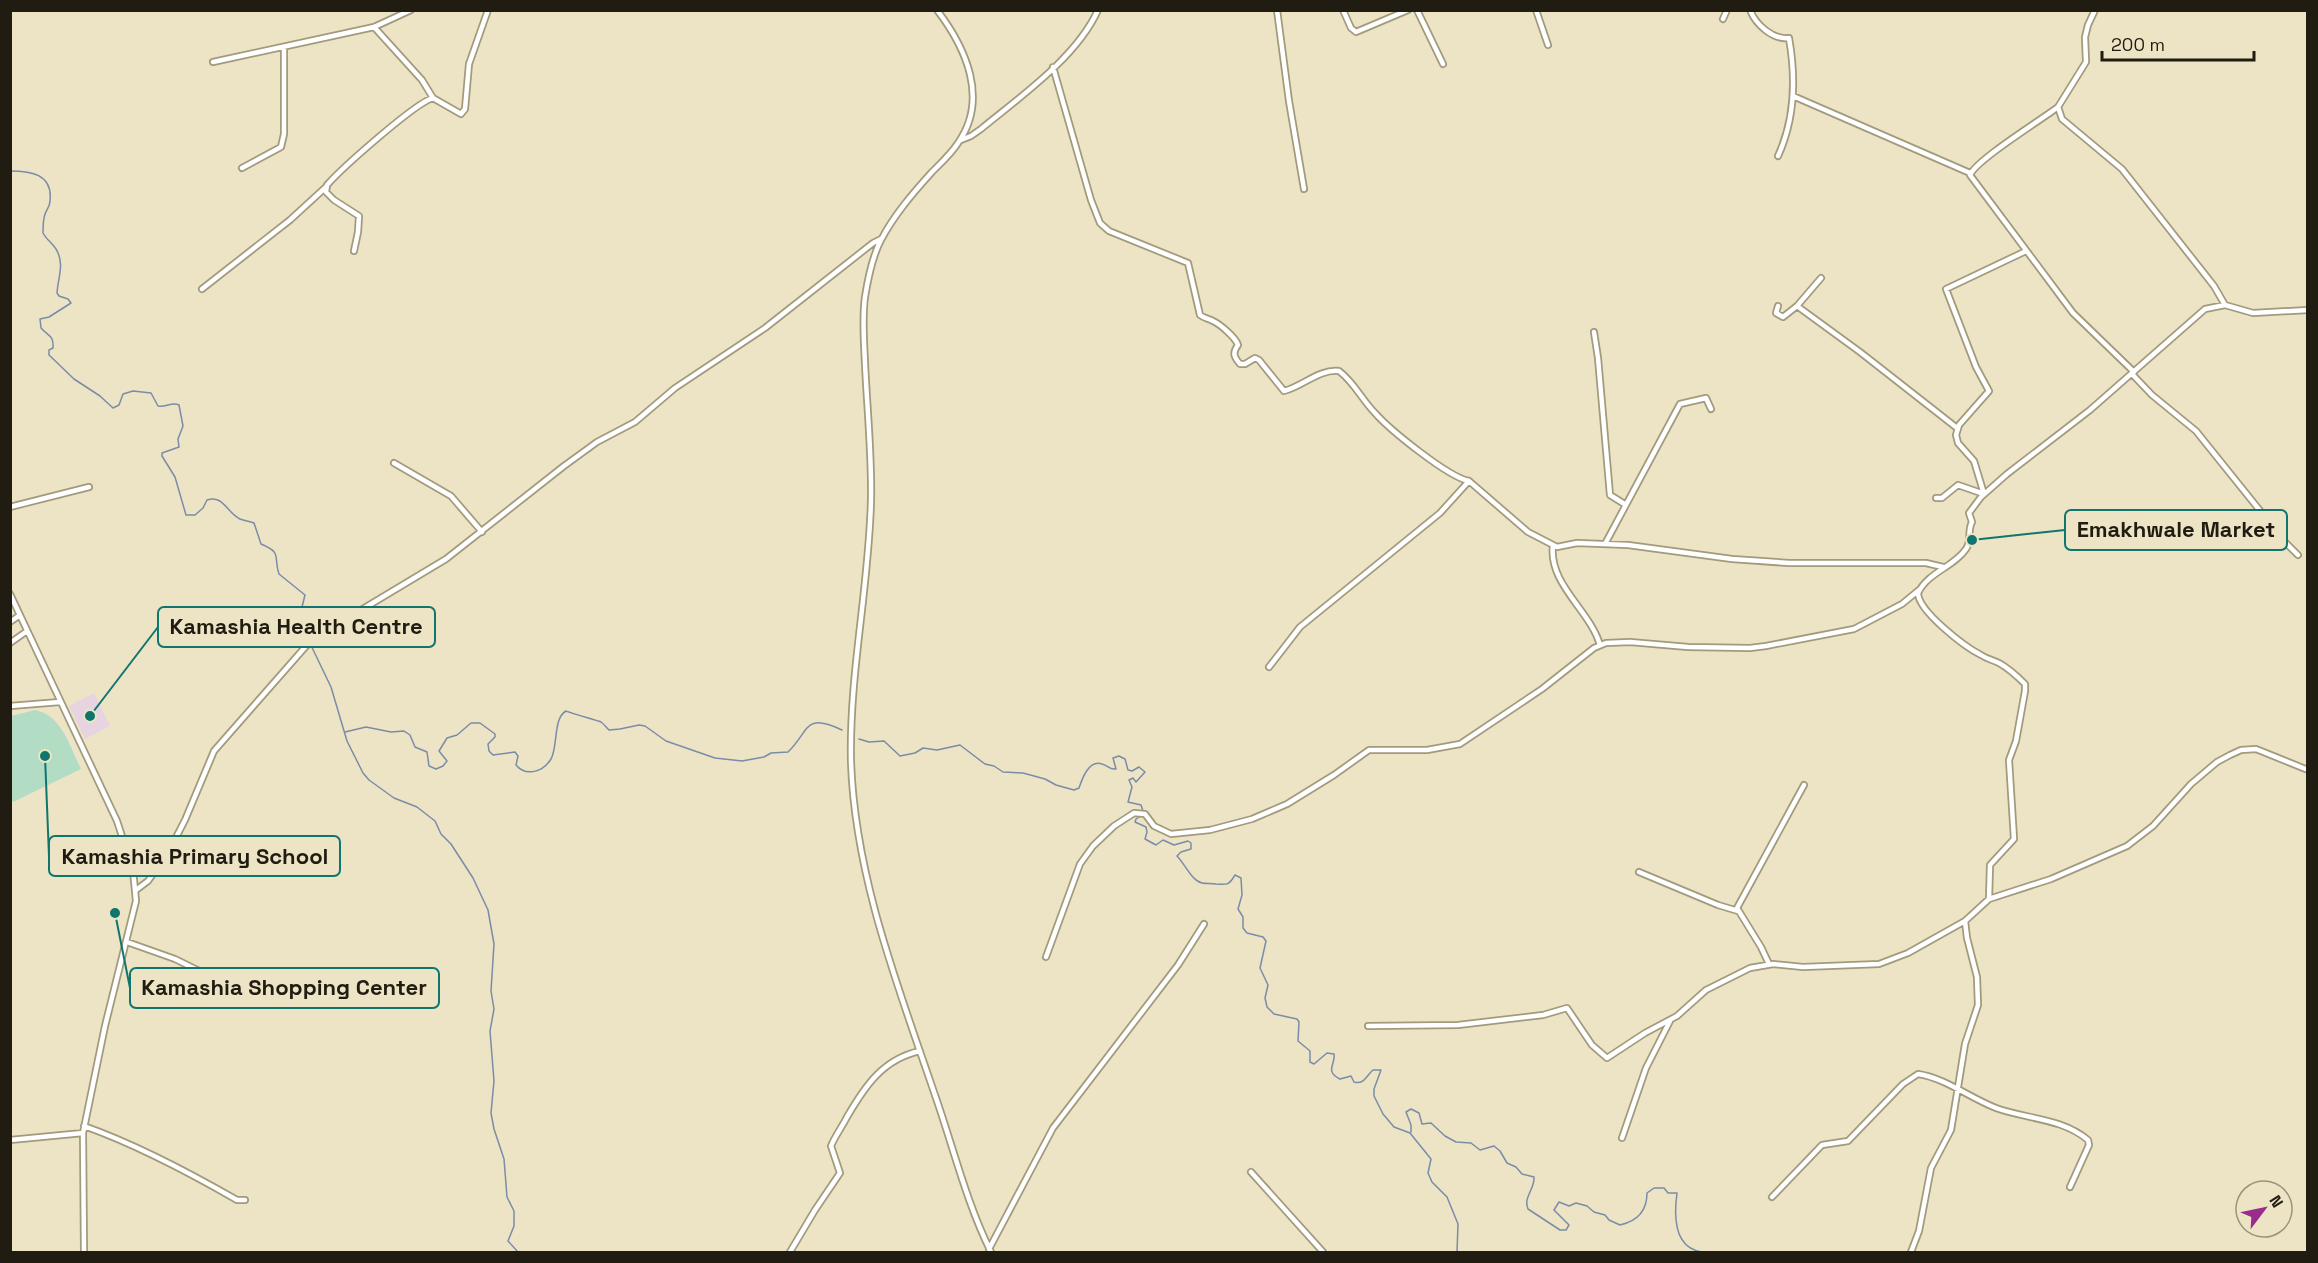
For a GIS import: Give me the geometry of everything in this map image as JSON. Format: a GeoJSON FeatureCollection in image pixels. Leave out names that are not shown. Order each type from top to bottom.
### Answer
{"type":"FeatureCollection","features":[{"type":"Feature","properties":{"kind":"street"},"geometry":{"type":"LineString","coordinates":[[213,62],[374,27],[411,10]]}},
{"type":"Feature","properties":{"kind":"street"},"geometry":{"type":"LineString","coordinates":[[374,27],[422,80],[433,98],[461,114],[464,111],[469,64],[488,10]]}},
{"type":"Feature","properties":{"kind":"street"},"geometry":{"type":"LineString","coordinates":[[938,10],[959,41],[971,75],[973,90],[971,116],[961,140],[906,203],[881,239],[865,301],[871,496],[868,558],[853,698],[852,769],[856,826],[883,937],[968,1196],[990,1251]]}},
{"type":"Feature","properties":{"kind":"street"},"geometry":{"type":"LineString","coordinates":[[961,140],[981,129],[1053,68],[1079,42],[1098,10]]}},
{"type":"Feature","properties":{"kind":"street"},"geometry":{"type":"LineString","coordinates":[[1277,10],[1304,189]]}},
{"type":"Feature","properties":{"kind":"street"},"geometry":{"type":"LineString","coordinates":[[1343,10],[1356,32],[1408,10]]}},
{"type":"Feature","properties":{"kind":"street"},"geometry":{"type":"LineString","coordinates":[[1417,10],[1443,64]]}},
{"type":"Feature","properties":{"kind":"street"},"geometry":{"type":"LineString","coordinates":[[1536,10],[1548,45]]}},
{"type":"Feature","properties":{"kind":"street"},"geometry":{"type":"LineString","coordinates":[[1724,20],[1727,10]]}},
{"type":"Feature","properties":{"kind":"street"},"geometry":{"type":"LineString","coordinates":[[1750,10],[1760,27],[1784,39],[1790,38],[1793,96],[1787,134],[1778,156]]}},
{"type":"Feature","properties":{"kind":"street"},"geometry":{"type":"LineString","coordinates":[[1970,173],[1992,153],[2058,107],[2086,62],[2085,37],[2095,10]]}},
{"type":"Feature","properties":{"kind":"street"},"geometry":{"type":"LineString","coordinates":[[242,168],[281,147],[284,135],[284,47]]}},
{"type":"Feature","properties":{"kind":"street"},"geometry":{"type":"LineString","coordinates":[[1053,68],[1071,135],[1100,223],[1109,231],[1188,263],[1200,315],[1204,319],[1213,320],[1237,338],[1238,345],[1234,350],[1234,357],[1240,364],[1245,364],[1255,358],[1259,360],[1284,391],[1309,381],[1320,373],[1339,371],[1385,424],[1443,468],[1468,481],[1528,532],[1553,545],[1605,544],[1732,559],[1789,563],[1926,563],[1943,567]]}},
{"type":"Feature","properties":{"kind":"street"},"geometry":{"type":"LineString","coordinates":[[1793,96],[1970,173]]}},
{"type":"Feature","properties":{"kind":"street"},"geometry":{"type":"LineString","coordinates":[[202,289],[290,220],[367,148],[418,106],[433,98]]}},
{"type":"Feature","properties":{"kind":"street"},"geometry":{"type":"LineString","coordinates":[[2058,107],[2062,120],[2122,169],[2145,196],[2214,286],[2225,305]]}},
{"type":"Feature","properties":{"kind":"street"},"geometry":{"type":"LineString","coordinates":[[1970,173],[1972,180],[2080,321],[2152,395],[2196,431],[2279,536],[2298,555]]}},
{"type":"Feature","properties":{"kind":"street"},"geometry":{"type":"LineString","coordinates":[[326,187],[329,197],[359,216],[354,251]]}},
{"type":"Feature","properties":{"kind":"street"},"geometry":{"type":"LineString","coordinates":[[136,890],[155,873],[173,844],[214,751],[308,645],[446,559],[579,455],[635,422],[675,388],[765,328],[881,239]]}},
{"type":"Feature","properties":{"kind":"street"},"geometry":{"type":"LineString","coordinates":[[1984,494],[1974,461],[1957,440],[1957,428],[1989,391],[1976,367],[1946,289],[2026,251]]}},
{"type":"Feature","properties":{"kind":"street"},"geometry":{"type":"LineString","coordinates":[[1778,306],[1776,313],[1784,317],[1797,306],[1821,278]]}},
{"type":"Feature","properties":{"kind":"street"},"geometry":{"type":"LineString","coordinates":[[1046,957],[1080,864],[1093,846],[1129,815],[1138,812],[1145,813],[1154,826],[1171,834],[1210,830],[1252,819],[1278,808],[1335,775],[1369,750],[1377,748],[1427,750],[1460,744],[1542,689],[1600,645],[1630,642],[1688,647],[1750,648],[1791,642],[1854,628],[1902,604],[1943,567],[1954,561],[1969,546],[1969,527],[1972,522],[1969,513],[1984,494],[2090,410],[2205,309],[2225,305],[2253,312],[2307,310]]}},
{"type":"Feature","properties":{"kind":"street"},"geometry":{"type":"LineString","coordinates":[[1797,306],[1957,428]]}},
{"type":"Feature","properties":{"kind":"street"},"geometry":{"type":"LineString","coordinates":[[1594,332],[1610,495],[1626,505]]}},
{"type":"Feature","properties":{"kind":"street"},"geometry":{"type":"LineString","coordinates":[[1605,544],[1680,404],[1706,398],[1711,409]]}},
{"type":"Feature","properties":{"kind":"street"},"geometry":{"type":"LineString","coordinates":[[394,463],[451,496],[482,532]]}},
{"type":"Feature","properties":{"kind":"street"},"geometry":{"type":"LineString","coordinates":[[1269,667],[1300,627],[1440,513],[1468,481]]}},
{"type":"Feature","properties":{"kind":"street"},"geometry":{"type":"LineString","coordinates":[[1936,498],[1942,498],[1958,485],[1984,494]]}},
{"type":"Feature","properties":{"kind":"street"},"geometry":{"type":"LineString","coordinates":[[10,507],[89,488]]}},
{"type":"Feature","properties":{"kind":"street"},"geometry":{"type":"LineString","coordinates":[[1553,545],[1552,560],[1557,572],[1594,630],[1600,645]]}},
{"type":"Feature","properties":{"kind":"street"},"geometry":{"type":"LineString","coordinates":[[1919,590],[1917,596],[1920,602],[1940,624],[1981,656],[1999,663],[2025,684],[2016,741],[2009,760],[2014,835],[2012,843],[1990,865],[1989,899]]}},
{"type":"Feature","properties":{"kind":"street"},"geometry":{"type":"LineString","coordinates":[[10,594],[117,821],[130,860],[136,890],[134,915],[105,1026],[84,1126],[84,1252]]}},
{"type":"Feature","properties":{"kind":"street"},"geometry":{"type":"LineString","coordinates":[[10,622],[20,615]]}},
{"type":"Feature","properties":{"kind":"street"},"geometry":{"type":"LineString","coordinates":[[10,643],[27,631]]}},
{"type":"Feature","properties":{"kind":"street"},"geometry":{"type":"LineString","coordinates":[[10,706],[60,702]]}},
{"type":"Feature","properties":{"kind":"street"},"geometry":{"type":"LineString","coordinates":[[1368,1026],[1458,1025],[1543,1015],[1567,1008],[1592,1046],[1607,1058],[1645,1033],[1670,1021],[1685,1011],[1706,990],[1738,973],[1769,964],[1832,967],[1886,962],[1908,953],[1965,921],[1989,899],[2051,879],[2127,846],[2153,826],[2191,784],[2217,762],[2241,750],[2256,749],[2307,770]]}},
{"type":"Feature","properties":{"kind":"street"},"geometry":{"type":"LineString","coordinates":[[1769,964],[1737,906],[1804,785]]}},
{"type":"Feature","properties":{"kind":"street"},"geometry":{"type":"LineString","coordinates":[[1639,872],[1707,901],[1738,911]]}},
{"type":"Feature","properties":{"kind":"street"},"geometry":{"type":"LineString","coordinates":[[1911,1252],[1919,1231],[1929,1176],[1949,1136],[1965,1044],[1978,1005],[1979,997],[1965,921]]}},
{"type":"Feature","properties":{"kind":"street"},"geometry":{"type":"LineString","coordinates":[[990,1251],[1053,1128],[1178,965],[1204,924]]}},
{"type":"Feature","properties":{"kind":"street"},"geometry":{"type":"LineString","coordinates":[[127,942],[169,957],[248,993],[265,997]]}},
{"type":"Feature","properties":{"kind":"street"},"geometry":{"type":"LineString","coordinates":[[1622,1138],[1629,1112],[1646,1068],[1670,1021]]}},
{"type":"Feature","properties":{"kind":"street"},"geometry":{"type":"LineString","coordinates":[[790,1252],[840,1173],[831,1152],[831,1146],[861,1093],[871,1079],[891,1063],[920,1051]]}},
{"type":"Feature","properties":{"kind":"street"},"geometry":{"type":"LineString","coordinates":[[1772,1197],[1822,1145],[1848,1141],[1902,1084],[1918,1074],[1932,1077],[1998,1108],[2056,1123],[2084,1136],[2089,1145],[2070,1187]]}},
{"type":"Feature","properties":{"kind":"street"},"geometry":{"type":"LineString","coordinates":[[84,1126],[184,1171],[237,1200],[245,1200]]}},
{"type":"Feature","properties":{"kind":"street"},"geometry":{"type":"LineString","coordinates":[[10,1140],[83,1133]]}},
{"type":"Feature","properties":{"kind":"street"},"geometry":{"type":"LineString","coordinates":[[1251,1172],[1323,1252]]}},
{"type":"Feature","properties":{"kind":"shaded area"},"geometry":{"type":"Polygon","coordinates":[[[94,693],[110,726],[85,739],[69,706],[94,693]]]}},
{"type":"Feature","properties":{"kind":"green space"},"geometry":{"type":"Polygon","coordinates":[[[35,710],[52,718],[59,725],[81,769],[13,802],[10,797],[11,716],[35,710]]]}},
{"type":"Feature","properties":{"kind":"waterway"},"geometry":{"type":"LineString","coordinates":[[10,171],[33,173],[39,176],[48,185],[50,192],[50,203],[44,216],[43,233],[59,255],[60,271],[57,293],[71,303],[49,317],[40,319],[41,328],[53,341],[53,348],[49,350],[49,355],[74,379],[100,396],[113,408],[119,405],[123,394],[133,391],[151,393],[158,406],[179,405],[183,426],[178,439],[179,447],[162,453],[162,456],[175,477],[186,515],[195,515],[203,508],[207,500],[213,499],[221,502],[240,519],[254,523],[261,544],[275,553],[279,574],[305,595],[302,607],[306,635],[331,687],[347,741],[363,773],[394,798],[417,807],[435,821],[441,834],[451,844],[473,878],[488,910],[494,944],[491,991],[494,1009],[490,1031],[494,1081],[491,1113],[504,1159],[507,1197],[514,1211],[514,1226],[508,1241],[518,1252]]}},
{"type":"Feature","properties":{"kind":"waterway"},"geometry":{"type":"LineString","coordinates":[[345,732],[366,727],[391,732],[404,731],[410,735],[415,747],[427,752],[429,766],[436,769],[447,761],[439,751],[447,738],[457,735],[471,723],[480,723],[495,734],[488,744],[489,751],[493,755],[515,752],[518,756],[516,765],[529,772],[539,770],[551,759],[557,726],[566,711],[601,722],[609,730],[645,726],[666,741],[715,758],[742,761],[764,757],[771,753],[788,752],[804,731],[814,724],[820,723],[842,730]]}},
{"type":"Feature","properties":{"kind":"waterway"},"geometry":{"type":"LineString","coordinates":[[859,739],[869,742],[884,741],[900,756],[915,753],[923,748],[937,750],[960,745],[985,764],[994,766],[1003,772],[1023,773],[1074,790],[1079,788],[1084,775],[1093,764],[1097,763],[1116,769],[1113,758],[1119,756],[1125,759],[1128,770],[1132,771],[1139,767],[1145,772],[1136,782],[1133,778],[1129,780],[1132,787],[1128,802],[1141,805],[1143,811]]}},
{"type":"Feature","properties":{"kind":"waterway"},"geometry":{"type":"LineString","coordinates":[[1142,815],[1135,822],[1146,827],[1145,839],[1156,845],[1163,840],[1174,845],[1188,841],[1191,843],[1191,849],[1177,856],[1198,881],[1226,884],[1230,883],[1235,875],[1241,878],[1242,895],[1238,909],[1243,917],[1243,928],[1247,933],[1263,937],[1266,941],[1260,968],[1268,985],[1265,998],[1267,1007],[1274,1014],[1297,1019],[1299,1022],[1298,1041],[1310,1051],[1310,1062],[1314,1064],[1327,1053],[1334,1054],[1332,1070],[1335,1076],[1340,1079],[1351,1076],[1357,1083],[1363,1081],[1373,1070],[1381,1070],[1374,1089],[1374,1096],[1383,1114],[1394,1127],[1410,1133],[1431,1159],[1428,1173],[1432,1182],[1447,1197],[1458,1224],[1457,1252]]}},
{"type":"Feature","properties":{"kind":"waterway"},"geometry":{"type":"LineString","coordinates":[[1411,1132],[1406,1112],[1411,1109],[1419,1113],[1422,1124],[1431,1123],[1445,1136],[1456,1142],[1471,1143],[1480,1150],[1494,1146],[1507,1163],[1516,1167],[1522,1174],[1534,1177],[1527,1201],[1528,1209],[1560,1230],[1566,1230],[1569,1225],[1554,1210],[1559,1202],[1569,1206],[1576,1203],[1587,1206],[1620,1225],[1632,1221],[1640,1214],[1645,1205],[1647,1193],[1654,1188],[1664,1188],[1668,1193],[1677,1193],[1676,1220],[1681,1237],[1685,1244],[1702,1252]]}},
{"type":"Feature","properties":{"kind":"place","name":"Emakhwale Market"},"geometry":{"type":"Point","coordinates":[1972,540]}},
{"type":"Feature","properties":{"kind":"place","name":"Kamashia Health Centre"},"geometry":{"type":"Point","coordinates":[90,716]}},
{"type":"Feature","properties":{"kind":"place","name":"Kamashia Primary School"},"geometry":{"type":"Point","coordinates":[45,756]}},
{"type":"Feature","properties":{"kind":"place","name":"Kamashia Shopping Center"},"geometry":{"type":"Point","coordinates":[115,913]}}]}
